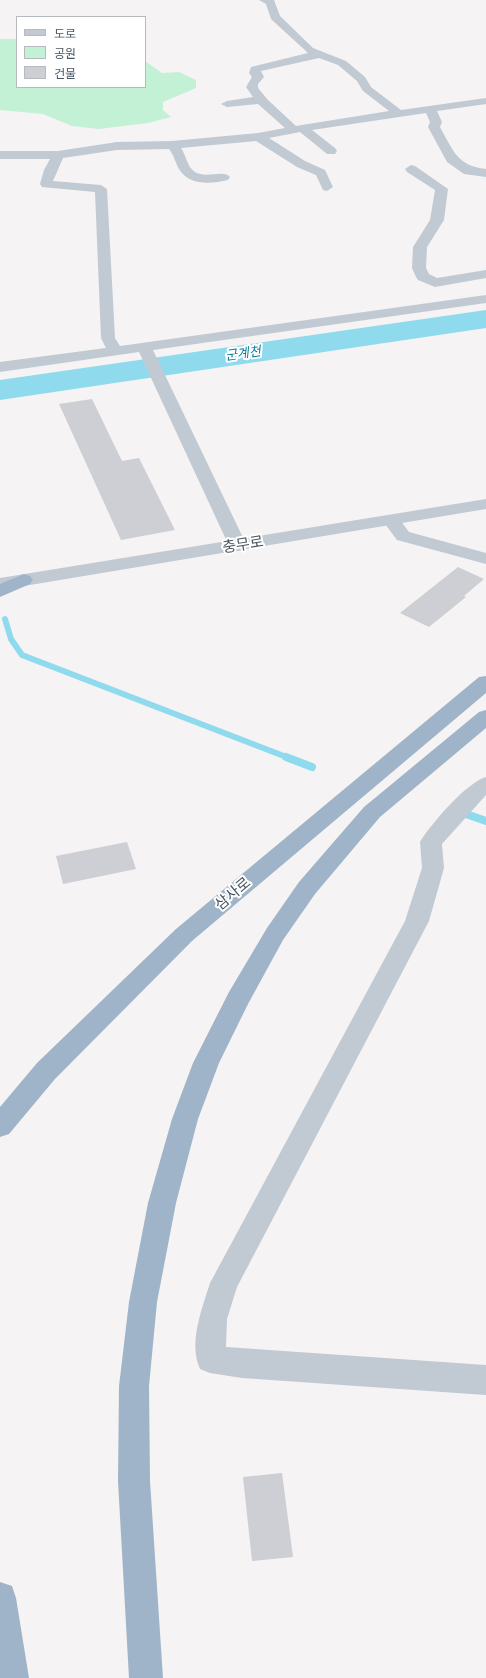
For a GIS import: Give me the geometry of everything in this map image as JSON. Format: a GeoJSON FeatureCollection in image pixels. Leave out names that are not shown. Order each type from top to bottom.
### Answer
{"type":"FeatureCollection","features":[{"type":"Feature","properties":{"kind":"highway"},"geometry":{"type":"LineString","coordinates":[[0,578],[24,580]]}},
{"type":"Feature","properties":{"kind":"highway"},"geometry":{"type":"LineString","coordinates":[[0,591],[24,580]]}},
{"type":"Feature","properties":{"kind":"highway","name":"삼사로"},"geometry":{"type":"LineString","coordinates":[[0,1126],[46,1071],[184,936],[486,682]]}},
{"type":"Feature","properties":{"kind":"highway"},"geometry":{"type":"LineString","coordinates":[[146,1678],[134,1481],[134,1386],[143,1302],[162,1203],[186,1119],[206,1063],[238,998],[275,934],[307,888],[372,812],[486,717]]}},
{"type":"Feature","properties":{"kind":"highway"},"geometry":{"type":"LineString","coordinates":[[0,1598],[12,1678]]}},
{"type":"Feature","properties":{"kind":"street"},"geometry":{"type":"LineString","coordinates":[[264,0],[270,2],[275,17],[309,50],[336,60],[351,70],[361,79],[367,89],[398,113]]}},
{"type":"Feature","properties":{"kind":"street"},"geometry":{"type":"LineString","coordinates":[[320,54],[255,69],[255,73],[258,78],[252,84],[252,88],[260,100],[298,129],[320,141],[330,151]]}},
{"type":"Feature","properties":{"kind":"street"},"geometry":{"type":"LineString","coordinates":[[227,104],[260,100]]}},
{"type":"Feature","properties":{"kind":"street"},"geometry":{"type":"LineString","coordinates":[[0,155],[58,155],[117,146],[172,145],[258,137],[398,113],[486,101]]}},
{"type":"Feature","properties":{"kind":"street"},"geometry":{"type":"LineString","coordinates":[[430,109],[436,122],[434,127],[436,134],[451,160],[468,171],[486,173]]}},
{"type":"Feature","properties":{"kind":"street"},"geometry":{"type":"LineString","coordinates":[[258,137],[301,164],[321,173],[327,187]]}},
{"type":"Feature","properties":{"kind":"street"},"geometry":{"type":"LineString","coordinates":[[172,145],[181,155],[187,173],[193,177],[209,180],[224,177]]}},
{"type":"Feature","properties":{"kind":"street"},"geometry":{"type":"LineString","coordinates":[[58,155],[50,170],[46,184],[101,189],[108,338],[115,351]]}},
{"type":"Feature","properties":{"kind":"street"},"geometry":{"type":"LineString","coordinates":[[411,169],[442,189],[437,220],[420,247],[419,268],[424,277],[435,284],[486,274]]}},
{"type":"Feature","properties":{"kind":"street"},"geometry":{"type":"LineString","coordinates":[[0,367],[115,351],[147,352],[486,299]]}},
{"type":"Feature","properties":{"kind":"street"},"geometry":{"type":"LineString","coordinates":[[147,352],[238,546]]}},
{"type":"Feature","properties":{"kind":"street","name":"충무로"},"geometry":{"type":"LineString","coordinates":[[0,584],[486,504]]}},
{"type":"Feature","properties":{"kind":"street"},"geometry":{"type":"LineString","coordinates":[[391,520],[403,536],[486,559]]}},
{"type":"Feature","properties":{"kind":"street"},"geometry":{"type":"LineString","coordinates":[[486,784],[472,795],[432,842],[432,868],[417,921],[224,1283],[213,1319],[210,1359],[242,1364],[486,1380]]}},
{"type":"Feature","properties":{"kind":"green space"},"geometry":{"type":"Polygon","coordinates":[[[0,39],[16,39],[16,88],[146,88],[146,62],[162,73],[179,72],[196,80],[196,88],[163,102],[163,110],[171,117],[148,123],[99,129],[72,126],[43,114],[0,110],[0,39]]]}},
{"type":"Feature","properties":{"kind":"building"},"geometry":{"type":"Polygon","coordinates":[[[92,399],[122,461],[139,458],[175,530],[121,540],[59,404],[92,399]]]}},
{"type":"Feature","properties":{"kind":"building"},"geometry":{"type":"Polygon","coordinates":[[[458,567],[484,579],[464,596],[466,597],[429,627],[400,613],[458,567]]]}},
{"type":"Feature","properties":{"kind":"building"},"geometry":{"type":"Polygon","coordinates":[[[127,842],[136,869],[63,884],[56,856],[127,842]]]}},
{"type":"Feature","properties":{"kind":"building"},"geometry":{"type":"Polygon","coordinates":[[[282,1473],[293,1557],[252,1561],[243,1477],[282,1473]]]}},
{"type":"Feature","properties":{"kind":"waterway","name":"군계천"},"geometry":{"type":"LineString","coordinates":[[0,390],[486,319]]}},
{"type":"Feature","properties":{"kind":"waterway"},"geometry":{"type":"LineString","coordinates":[[5,619],[11,639],[22,655],[289,758]]}},
{"type":"Feature","properties":{"kind":"waterway"},"geometry":{"type":"LineString","coordinates":[[286,757],[312,767]]}},
{"type":"Feature","properties":{"kind":"waterway"},"geometry":{"type":"LineString","coordinates":[[466,814],[486,821]]}}]}
